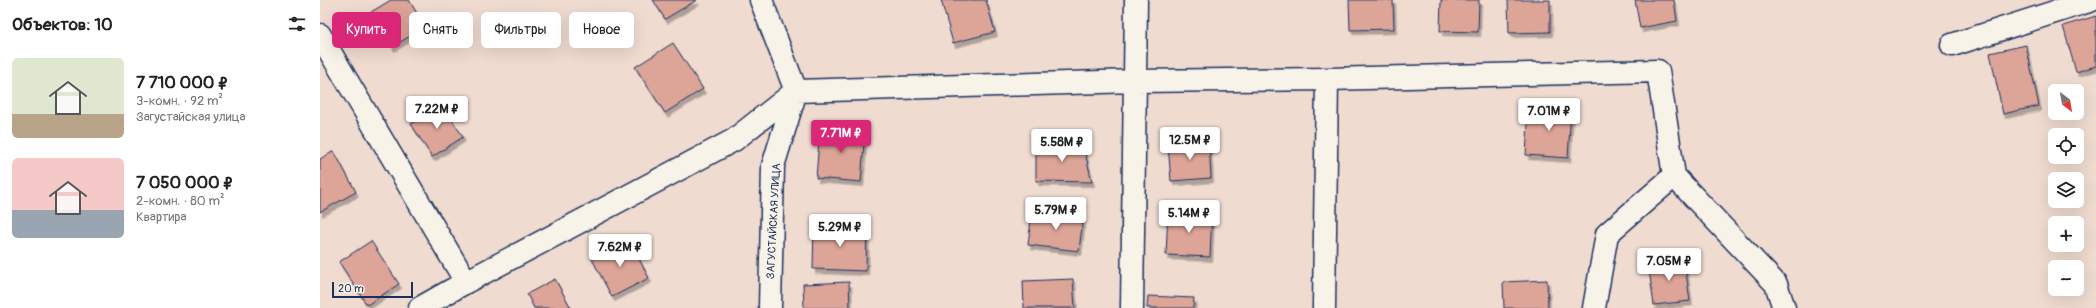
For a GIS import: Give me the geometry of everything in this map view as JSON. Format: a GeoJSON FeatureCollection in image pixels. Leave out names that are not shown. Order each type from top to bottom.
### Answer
{"type":"FeatureCollection","features":[{"type":"Feature","properties":{"kind":"street"},"geometry":{"type":"LineString","coordinates":[[761,0],[796,91]]}},
{"type":"Feature","properties":{"kind":"street"},"geometry":{"type":"LineString","coordinates":[[1132,308],[1136,0]]}},
{"type":"Feature","properties":{"kind":"street"},"geometry":{"type":"LineString","coordinates":[[1952,45],[2092,0]]}},
{"type":"Feature","properties":{"kind":"street"},"geometry":{"type":"LineString","coordinates":[[320,35],[466,282]]}},
{"type":"Feature","properties":{"kind":"street"},"geometry":{"type":"LineString","coordinates":[[420,308],[466,282],[734,140],[796,91],[1134,81],[1327,79],[1658,72],[1674,176],[1776,284],[1784,308]]}},
{"type":"Feature","properties":{"kind":"street"},"geometry":{"type":"LineString","coordinates":[[1324,308],[1327,79]]}},
{"type":"Feature","properties":{"kind":"street","name":"ЗАГУСТАЙСКАЯ УЛИЦА"},"geometry":{"type":"LineString","coordinates":[[770,308],[773,166],[796,91]]}},
{"type":"Feature","properties":{"kind":"street"},"geometry":{"type":"LineString","coordinates":[[1594,308],[1607,234],[1674,176]]}},
{"type":"Feature","properties":{"kind":"building"},"geometry":{"type":"Polygon","coordinates":[[[391,0],[409,0],[416,12],[409,12],[409,37],[401,42],[401,12],[371,12],[391,0]]]}},
{"type":"Feature","properties":{"kind":"building"},"geometry":{"type":"Polygon","coordinates":[[[653,0],[697,0],[665,19],[653,0]]]}},
{"type":"Feature","properties":{"kind":"building"},"geometry":{"type":"Polygon","coordinates":[[[941,0],[986,0],[995,32],[953,43],[941,0]]]}},
{"type":"Feature","properties":{"kind":"building"},"geometry":{"type":"Polygon","coordinates":[[[1349,0],[1393,0],[1394,29],[1350,30],[1349,0]]]}},
{"type":"Feature","properties":{"kind":"building"},"geometry":{"type":"Polygon","coordinates":[[[1441,0],[1479,0],[1478,32],[1440,31],[1441,0]]]}},
{"type":"Feature","properties":{"kind":"building"},"geometry":{"type":"Polygon","coordinates":[[[1508,0],[1550,0],[1550,32],[1509,33],[1508,0]]]}},
{"type":"Feature","properties":{"kind":"building"},"geometry":{"type":"Polygon","coordinates":[[[1635,0],[1674,0],[1677,21],[1640,28],[1635,0]]]}},
{"type":"Feature","properties":{"kind":"building"},"geometry":{"type":"Polygon","coordinates":[[[2096,16],[2096,66],[2076,72],[2063,26],[2096,16]]]}},
{"type":"Feature","properties":{"kind":"building"},"geometry":{"type":"Polygon","coordinates":[[[673,43],[703,89],[665,113],[635,67],[673,43]]]}},
{"type":"Feature","properties":{"kind":"building"},"geometry":{"type":"Polygon","coordinates":[[[2026,45],[2039,106],[2003,114],[1990,53],[2026,45]]]}},
{"type":"Feature","properties":{"kind":"building"},"geometry":{"type":"Polygon","coordinates":[[[442,104],[463,137],[432,157],[411,124],[442,104]]]}},
{"type":"Feature","properties":{"kind":"building"},"geometry":{"type":"Polygon","coordinates":[[[1529,107],[1571,109],[1568,158],[1526,155],[1529,107]]]}},
{"type":"Feature","properties":{"kind":"building"},"geometry":{"type":"Polygon","coordinates":[[[820,127],[865,130],[861,182],[816,178],[820,127]]]}},
{"type":"Feature","properties":{"kind":"building"},"geometry":{"type":"Polygon","coordinates":[[[1209,142],[1211,178],[1171,181],[1168,145],[1209,142]]]}},
{"type":"Feature","properties":{"kind":"building"},"geometry":{"type":"Polygon","coordinates":[[[1036,143],[1083,144],[1092,182],[1036,181],[1036,143]]]}},
{"type":"Feature","properties":{"kind":"building"},"geometry":{"type":"Polygon","coordinates":[[[334,151],[356,192],[320,212],[320,159],[334,151]]]}},
{"type":"Feature","properties":{"kind":"building"},"geometry":{"type":"Polygon","coordinates":[[[1032,211],[1083,217],[1079,251],[1028,245],[1032,211]]]}},
{"type":"Feature","properties":{"kind":"building"},"geometry":{"type":"Polygon","coordinates":[[[1168,211],[1212,213],[1210,257],[1166,255],[1168,211]]]}},
{"type":"Feature","properties":{"kind":"building"},"geometry":{"type":"Polygon","coordinates":[[[814,225],[867,226],[866,271],[813,269],[814,225]]]}},
{"type":"Feature","properties":{"kind":"building"},"geometry":{"type":"Polygon","coordinates":[[[629,240],[649,278],[612,297],[592,259],[629,240]]]}},
{"type":"Feature","properties":{"kind":"building"},"geometry":{"type":"Polygon","coordinates":[[[371,241],[399,284],[367,305],[339,262],[371,241]]]}},
{"type":"Feature","properties":{"kind":"building"},"geometry":{"type":"Polygon","coordinates":[[[1684,258],[1690,301],[1654,305],[1648,263],[1684,258]]]}},
{"type":"Feature","properties":{"kind":"building"},"geometry":{"type":"Polygon","coordinates":[[[555,279],[571,308],[534,308],[527,294],[555,279]]]}},
{"type":"Feature","properties":{"kind":"building"},"geometry":{"type":"Polygon","coordinates":[[[1073,279],[1075,308],[1024,308],[1023,281],[1073,279]]]}},
{"type":"Feature","properties":{"kind":"building"},"geometry":{"type":"Polygon","coordinates":[[[1547,280],[1548,308],[1504,308],[1503,282],[1547,280]]]}},
{"type":"Feature","properties":{"kind":"building"},"geometry":{"type":"Polygon","coordinates":[[[849,282],[850,308],[804,308],[803,284],[849,282]]]}},
{"type":"Feature","properties":{"kind":"building"},"geometry":{"type":"Polygon","coordinates":[[[1148,296],[1194,298],[1193,308],[1147,308],[1148,296]]]}}]}
